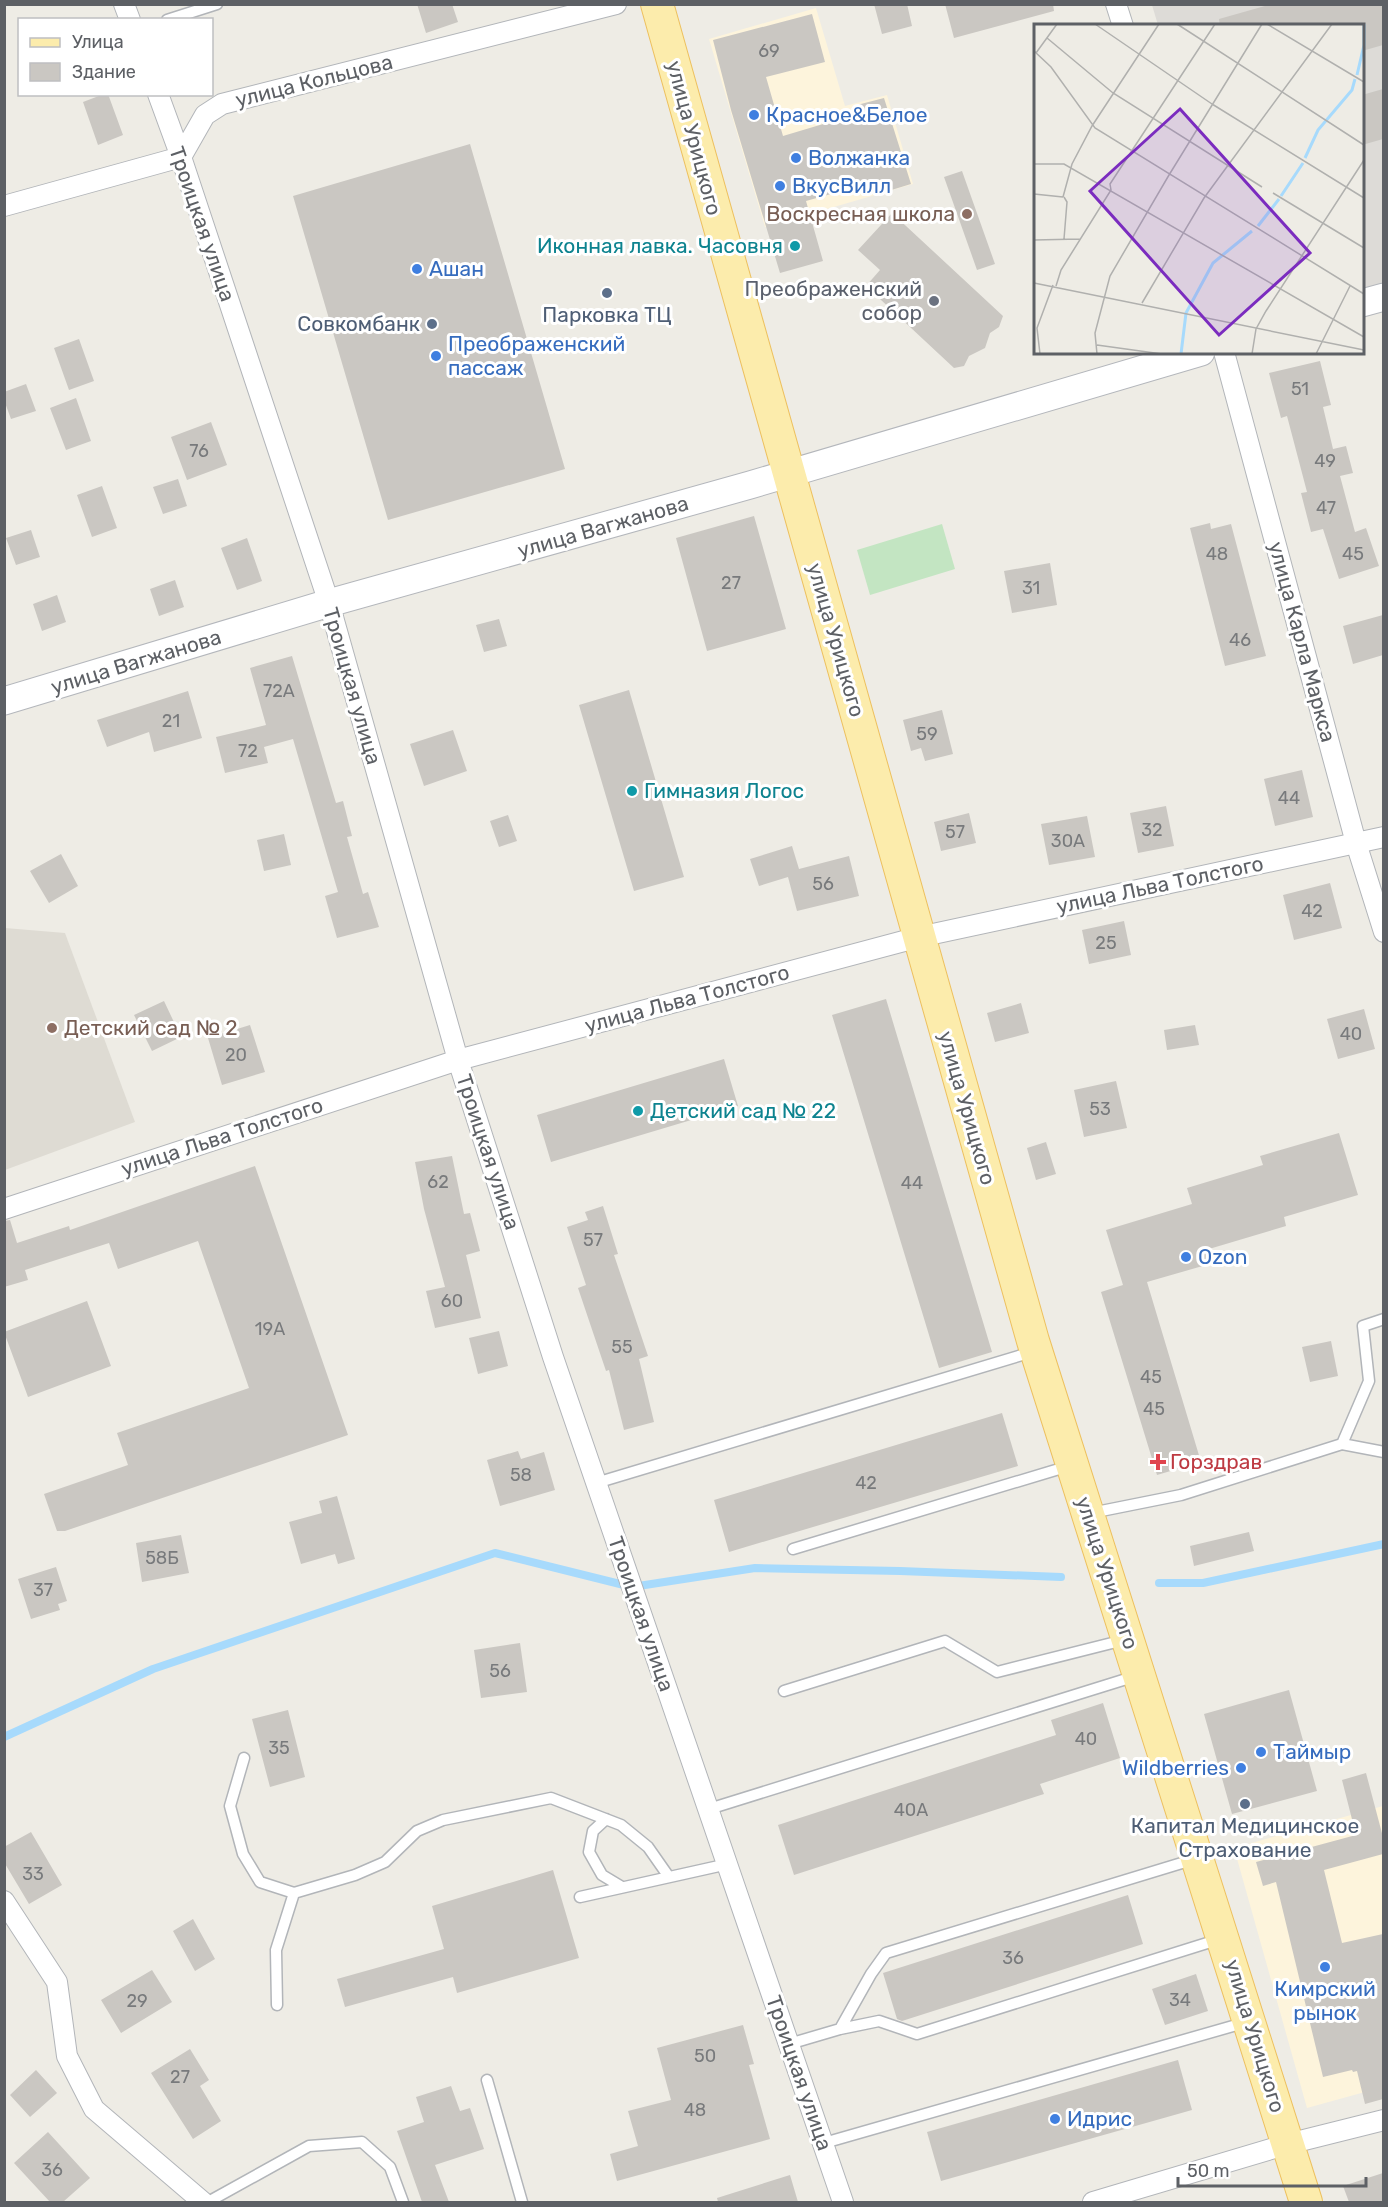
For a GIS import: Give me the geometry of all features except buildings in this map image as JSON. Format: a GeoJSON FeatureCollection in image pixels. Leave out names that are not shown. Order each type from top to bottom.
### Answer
{"type":"FeatureCollection","features":[{"type":"Feature","properties":{"kind":"main road","name":"улица Урицкого"},"geometry":{"type":"LineString","coordinates":[[657,4],[1036,1351],[1306,2202]]}},
{"type":"Feature","properties":{"kind":"street","name":"улица Кольцова"},"geometry":{"type":"LineString","coordinates":[[181,157],[205,115],[222,104],[616,4]]}},
{"type":"Feature","properties":{"kind":"street"},"geometry":{"type":"LineString","coordinates":[[1116,4],[1122,24]]}},
{"type":"Feature","properties":{"kind":"street","name":"Троицкая улица"},"geometry":{"type":"LineString","coordinates":[[159,96],[329,603],[458,1059],[553,1357],[843,2202]]}},
{"type":"Feature","properties":{"kind":"street"},"geometry":{"type":"LineString","coordinates":[[4,206],[181,157]]}},
{"type":"Feature","properties":{"kind":"street"},"geometry":{"type":"LineString","coordinates":[[1364,302],[1383,297]]}},
{"type":"Feature","properties":{"kind":"street","name":"улица Вагжанова"},"geometry":{"type":"LineString","coordinates":[[4,701],[329,603],[789,474],[1194,354]]}},
{"type":"Feature","properties":{"kind":"street","name":"улица Карла Маркса"},"geometry":{"type":"LineString","coordinates":[[1225,354],[1356,843],[1383,932]]}},
{"type":"Feature","properties":{"kind":"street","name":"улица Льва Толстого"},"geometry":{"type":"LineString","coordinates":[[4,1209],[458,1059],[919,937],[1383,837]]}},
{"type":"Feature","properties":{"kind":"street"},"geometry":{"type":"LineString","coordinates":[[4,1901],[57,1982],[67,2056],[94,2109],[203,2202]]}},
{"type":"Feature","properties":{"kind":"street"},"geometry":{"type":"LineString","coordinates":[[1093,2202],[1288,2144],[1383,2120]]}},
{"type":"Feature","properties":{"kind":"lane"},"geometry":{"type":"LineString","coordinates":[[173,18],[217,4]]}},
{"type":"Feature","properties":{"kind":"lane"},"geometry":{"type":"LineString","coordinates":[[1342,1444],[1369,1381],[1363,1326],[1383,1319]]}},
{"type":"Feature","properties":{"kind":"lane"},"geometry":{"type":"LineString","coordinates":[[596,1483],[1036,1351]]}},
{"type":"Feature","properties":{"kind":"lane"},"geometry":{"type":"LineString","coordinates":[[1088,1513],[1181,1495],[1342,1444],[1383,1452]]}},
{"type":"Feature","properties":{"kind":"lane"},"geometry":{"type":"LineString","coordinates":[[793,1549],[1072,1465]]}},
{"type":"Feature","properties":{"kind":"lane"},"geometry":{"type":"LineString","coordinates":[[784,1691],[945,1641],[997,1672],[1128,1639]]}},
{"type":"Feature","properties":{"kind":"lane"},"geometry":{"type":"LineString","coordinates":[[709,1809],[1139,1675]]}},
{"type":"Feature","properties":{"kind":"lane"},"geometry":{"type":"LineString","coordinates":[[244,1758],[230,1806],[243,1854],[260,1882],[294,1893],[356,1875],[385,1862],[417,1831],[443,1820],[551,1798],[621,1825],[648,1847],[669,1877]]}},
{"type":"Feature","properties":{"kind":"lane"},"geometry":{"type":"LineString","coordinates":[[606,1819],[592,1831],[589,1852],[602,1875],[622,1887]]}},
{"type":"Feature","properties":{"kind":"lane"},"geometry":{"type":"LineString","coordinates":[[840,2029],[871,1974],[886,1953],[1198,1858]]}},
{"type":"Feature","properties":{"kind":"lane"},"geometry":{"type":"LineString","coordinates":[[580,1897],[728,1864]]}},
{"type":"Feature","properties":{"kind":"lane"},"geometry":{"type":"LineString","coordinates":[[277,2005],[276,1950],[294,1893]]}},
{"type":"Feature","properties":{"kind":"lane"},"geometry":{"type":"LineString","coordinates":[[789,2044],[840,2029],[879,2021],[917,2034],[1224,1938]]}},
{"type":"Feature","properties":{"kind":"lane"},"geometry":{"type":"LineString","coordinates":[[824,2143],[1250,2021]]}},
{"type":"Feature","properties":{"kind":"lane"},"geometry":{"type":"LineString","coordinates":[[487,2080],[522,2202]]}},
{"type":"Feature","properties":{"kind":"lane"},"geometry":{"type":"LineString","coordinates":[[208,2202],[309,2146],[362,2142],[390,2167],[403,2202]]}},
{"type":"Feature","properties":{"kind":"shaded area"},"geometry":{"type":"Polygon","coordinates":[[[1152,5],[1383,5],[1383,283],[1364,289],[1364,24],[1158,24],[1152,5]]]}},
{"type":"Feature","properties":{"kind":"shaded area"},"geometry":{"type":"Polygon","coordinates":[[[816,8],[845,106],[887,95],[913,184],[765,227],[709,39],[816,8]]]}},
{"type":"Feature","properties":{"kind":"shaded area","name":"Детский сад № 2"},"geometry":{"type":"Polygon","coordinates":[[[5,928],[65,933],[135,1122],[5,1170],[5,928]]]}},
{"type":"Feature","properties":{"kind":"shaded area","name":"Кимрский рынок"},"geometry":{"type":"Polygon","coordinates":[[[1383,1806],[1383,2087],[1307,2108],[1234,1848],[1383,1806]]]}},
{"type":"Feature","properties":{"kind":"green space"},"geometry":{"type":"Polygon","coordinates":[[[942,524],[955,569],[870,595],[857,550],[942,524]]]}},
{"type":"Feature","properties":{"kind":"waterway"},"geometry":{"type":"LineString","coordinates":[[1159,1583],[1203,1583],[1384,1544]]}},
{"type":"Feature","properties":{"kind":"waterway"},"geometry":{"type":"LineString","coordinates":[[4,1737],[153,1669],[495,1553],[632,1587],[755,1568],[1061,1577]]}},
{"type":"Feature","properties":{"kind":"place","name":"Красное&Белое"},"geometry":{"type":"Point","coordinates":[754,115]}},
{"type":"Feature","properties":{"kind":"place","name":"Волжанка"},"geometry":{"type":"Point","coordinates":[796,158]}},
{"type":"Feature","properties":{"kind":"place","name":"ВкусВилл"},"geometry":{"type":"Point","coordinates":[780,186]}},
{"type":"Feature","properties":{"kind":"place","name":"Воскресная школа"},"geometry":{"type":"Point","coordinates":[967,214]}},
{"type":"Feature","properties":{"kind":"place","name":"Иконная лавка. Часовня"},"geometry":{"type":"Point","coordinates":[795,246]}},
{"type":"Feature","properties":{"kind":"place","name":"Ашан"},"geometry":{"type":"Point","coordinates":[417,269]}},
{"type":"Feature","properties":{"kind":"place","name":"Парковка ТЦ"},"geometry":{"type":"Point","coordinates":[607,293]}},
{"type":"Feature","properties":{"kind":"place","name":"Преображенский собор"},"geometry":{"type":"Point","coordinates":[934,301]}},
{"type":"Feature","properties":{"kind":"place","name":"Совкомбанк"},"geometry":{"type":"Point","coordinates":[432,324]}},
{"type":"Feature","properties":{"kind":"place","name":"Преображенский пассаж"},"geometry":{"type":"Point","coordinates":[436,356]}},
{"type":"Feature","properties":{"kind":"place","name":"Гимназия Логос"},"geometry":{"type":"Point","coordinates":[632,791]}},
{"type":"Feature","properties":{"kind":"place","name":"Детский сад № 2"},"geometry":{"type":"Point","coordinates":[52,1028]}},
{"type":"Feature","properties":{"kind":"place","name":"Детский сад № 22"},"geometry":{"type":"Point","coordinates":[638,1111]}},
{"type":"Feature","properties":{"kind":"place","name":"Ozon"},"geometry":{"type":"Point","coordinates":[1186,1257]}},
{"type":"Feature","properties":{"kind":"place","name":"Горздрав"},"geometry":{"type":"Point","coordinates":[1158,1462]}},
{"type":"Feature","properties":{"kind":"place","name":"Таймыр"},"geometry":{"type":"Point","coordinates":[1261,1752]}},
{"type":"Feature","properties":{"kind":"place","name":"Wildberries"},"geometry":{"type":"Point","coordinates":[1241,1768]}},
{"type":"Feature","properties":{"kind":"place","name":"Капитал Медицинское Страхование"},"geometry":{"type":"Point","coordinates":[1245,1804]}},
{"type":"Feature","properties":{"kind":"place","name":"Кимрский рынок"},"geometry":{"type":"Point","coordinates":[1325,1967]}},
{"type":"Feature","properties":{"kind":"place","name":"Идрис"},"geometry":{"type":"Point","coordinates":[1055,2119]}}]}
